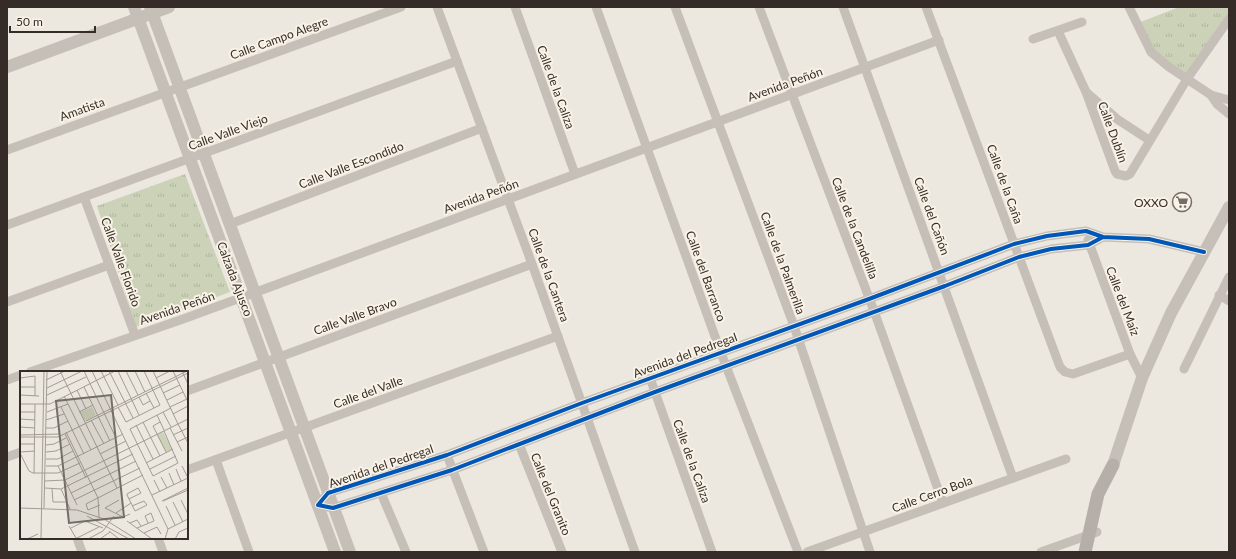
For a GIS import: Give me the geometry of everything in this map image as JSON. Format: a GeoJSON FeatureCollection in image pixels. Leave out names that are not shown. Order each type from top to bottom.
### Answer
{"type":"FeatureCollection","features":[{"type":"Feature","properties":{"kind":"main road"},"geometry":{"type":"LineString","coordinates":[[1085,552],[1093,533],[1113,465]]}},
{"type":"Feature","properties":{"kind":"main road"},"geometry":{"type":"LineString","coordinates":[[1093,533],[1093,552]]}},
{"type":"Feature","properties":{"kind":"street"},"geometry":{"type":"LineString","coordinates":[[7,67],[136,13],[169,7]]}},
{"type":"Feature","properties":{"kind":"street","name":"Calle Campo Alegre"},"geometry":{"type":"LineString","coordinates":[[165,92],[401,7]]}},
{"type":"Feature","properties":{"kind":"street","name":"Calle de la Cantera"},"geometry":{"type":"LineString","coordinates":[[437,7],[532,264],[635,552]]}},
{"type":"Feature","properties":{"kind":"street","name":"Calle de la Caliza"},"geometry":{"type":"LineString","coordinates":[[515,7],[574,174]]}},
{"type":"Feature","properties":{"kind":"street","name":"Calle del Barranco"},"geometry":{"type":"LineString","coordinates":[[596,7],[721,352],[798,552]]}},
{"type":"Feature","properties":{"kind":"street","name":"Calle de la Palmerilla"},"geometry":{"type":"LineString","coordinates":[[676,7],[794,326],[870,552]]}},
{"type":"Feature","properties":{"kind":"street","name":"Calle de la Candelilla"},"geometry":{"type":"LineString","coordinates":[[759,7],[874,311],[943,503]]}},
{"type":"Feature","properties":{"kind":"street","name":"Calle del Cañón"},"geometry":{"type":"LineString","coordinates":[[842,7],[945,286],[1013,478]]}},
{"type":"Feature","properties":{"kind":"street","name":"Calle de la Caña"},"geometry":{"type":"LineString","coordinates":[[926,7],[1060,367],[1065,372],[1072,374],[1130,354]]}},
{"type":"Feature","properties":{"kind":"street"},"geometry":{"type":"LineString","coordinates":[[1129,7],[1151,52],[1211,96],[1217,104],[1229,114]]}},
{"type":"Feature","properties":{"kind":"street","name":"Calzada Ajusco"},"geometry":{"type":"LineString","coordinates":[[151,10],[350,552]]}},
{"type":"Feature","properties":{"kind":"street","name":"Calzada Ajusco"},"geometry":{"type":"LineString","coordinates":[[136,13],[335,552]]}},
{"type":"Feature","properties":{"kind":"street","name":"Calle Dublín"},"geometry":{"type":"LineString","coordinates":[[1058,31],[1086,92],[1117,174],[1126,176],[1130,174],[1149,140],[1187,79],[1229,19]]}},
{"type":"Feature","properties":{"kind":"street"},"geometry":{"type":"LineString","coordinates":[[1034,39],[1082,22]]}},
{"type":"Feature","properties":{"kind":"street","name":"Avenida Peñón"},"geometry":{"type":"LineString","coordinates":[[33,371],[242,297],[939,40]]}},
{"type":"Feature","properties":{"kind":"street","name":"Calle Valle Viejo"},"geometry":{"type":"LineString","coordinates":[[7,225],[457,61]]}},
{"type":"Feature","properties":{"kind":"street","name":"Amatista"},"geometry":{"type":"LineString","coordinates":[[7,150],[165,92]]}},
{"type":"Feature","properties":{"kind":"street","name":"Calle Dublín"},"geometry":{"type":"LineString","coordinates":[[1086,92],[1117,119],[1149,140]]}},
{"type":"Feature","properties":{"kind":"street"},"geometry":{"type":"LineString","coordinates":[[1211,96],[1229,100]]}},
{"type":"Feature","properties":{"kind":"street","name":"Calle Valle Escondido"},"geometry":{"type":"LineString","coordinates":[[230,224],[482,128]]}},
{"type":"Feature","properties":{"kind":"street","name":"Calle Valle Florido"},"geometry":{"type":"LineString","coordinates":[[84,197],[135,335]]}},
{"type":"Feature","properties":{"kind":"street"},"geometry":{"type":"LineString","coordinates":[[1113,465],[1142,378],[1171,313],[1229,208]]}},
{"type":"Feature","properties":{"kind":"street","name":"Avenida del Pedregal"},"geometry":{"type":"LineString","coordinates":[[1103,237],[1088,244],[1019,257],[945,286],[654,392],[452,470],[333,508],[318,505],[328,493],[447,455],[582,402],[869,299],[1014,244],[1047,236],[1086,231],[1103,237],[1148,239],[1204,252]]}},
{"type":"Feature","properties":{"kind":"street","name":"Calle del Maíz"},"geometry":{"type":"LineString","coordinates":[[1086,231],[1088,244],[1130,354],[1142,378]]}},
{"type":"Feature","properties":{"kind":"street","name":"Calle Valle Bravo"},"geometry":{"type":"LineString","coordinates":[[188,391],[532,264]]}},
{"type":"Feature","properties":{"kind":"street"},"geometry":{"type":"LineString","coordinates":[[7,302],[109,265]]}},
{"type":"Feature","properties":{"kind":"street"},"geometry":{"type":"LineString","coordinates":[[1184,369],[1219,295],[1228,283]]}},
{"type":"Feature","properties":{"kind":"street"},"geometry":{"type":"LineString","coordinates":[[1219,295],[1229,301]]}},
{"type":"Feature","properties":{"kind":"street","name":"Calle del Valle"},"geometry":{"type":"LineString","coordinates":[[188,470],[558,336]]}},
{"type":"Feature","properties":{"kind":"street"},"geometry":{"type":"LineString","coordinates":[[7,380],[20,375]]}},
{"type":"Feature","properties":{"kind":"street","name":"Calle de la Caliza"},"geometry":{"type":"LineString","coordinates":[[650,378],[712,552]]}},
{"type":"Feature","properties":{"kind":"street","name":"Calle del Granito"},"geometry":{"type":"LineString","coordinates":[[519,444],[562,552]]}},
{"type":"Feature","properties":{"kind":"street"},"geometry":{"type":"LineString","coordinates":[[7,457],[20,452]]}},
{"type":"Feature","properties":{"kind":"street"},"geometry":{"type":"LineString","coordinates":[[447,455],[484,552]]}},
{"type":"Feature","properties":{"kind":"street","name":"Calle Cerro Bola"},"geometry":{"type":"LineString","coordinates":[[807,552],[1066,459]]}},
{"type":"Feature","properties":{"kind":"street"},"geometry":{"type":"LineString","coordinates":[[216,460],[248,552]]}},
{"type":"Feature","properties":{"kind":"street"},"geometry":{"type":"LineString","coordinates":[[381,492],[406,552]]}},
{"type":"Feature","properties":{"kind":"street"},"geometry":{"type":"LineString","coordinates":[[1041,552],[1093,533]]}},
{"type":"Feature","properties":{"kind":"street"},"geometry":{"type":"LineString","coordinates":[[77,539],[82,552]]}},
{"type":"Feature","properties":{"kind":"street"},"geometry":{"type":"LineString","coordinates":[[158,539],[163,552]]}},
{"type":"Feature","properties":{"kind":"green space"},"geometry":{"type":"Polygon","coordinates":[[[1179,7],[1229,7],[1229,18],[1186,76],[1153,50],[1138,23],[1179,7]]]}},
{"type":"Feature","properties":{"kind":"green space"},"geometry":{"type":"Polygon","coordinates":[[[185,174],[230,292],[136,327],[97,206],[185,174]]]}},
{"type":"Feature","properties":{"kind":"cycle path"},"geometry":{"type":"LineString","coordinates":[[1103,237],[1088,245],[1051,249],[1019,257],[945,286],[655,392],[452,470],[333,508],[318,505],[328,493],[447,455],[582,403],[869,299],[1014,244],[1047,236],[1086,231],[1103,237],[1149,239],[1204,252]]}},
{"type":"Feature","properties":{"kind":"place","name":"OXXO"},"geometry":{"type":"Point","coordinates":[1182,202]}}]}
